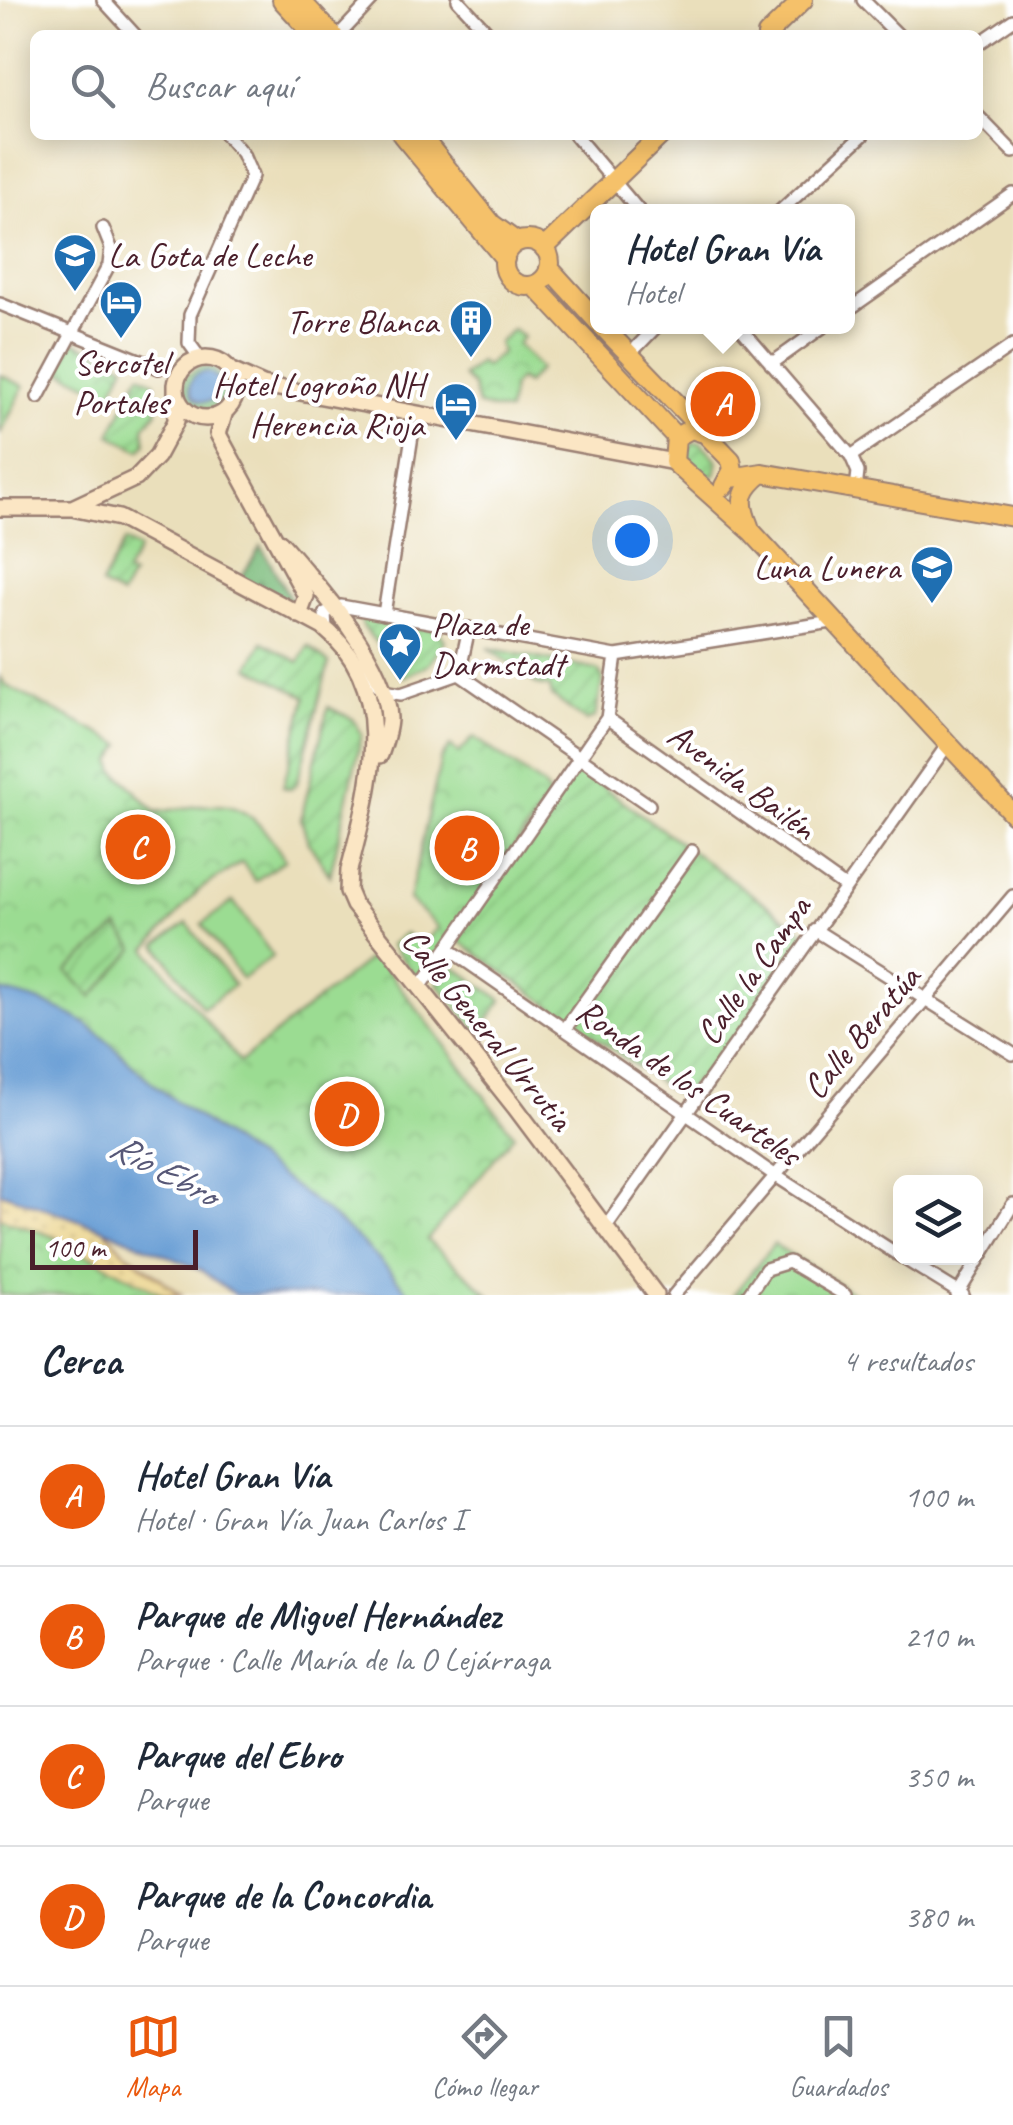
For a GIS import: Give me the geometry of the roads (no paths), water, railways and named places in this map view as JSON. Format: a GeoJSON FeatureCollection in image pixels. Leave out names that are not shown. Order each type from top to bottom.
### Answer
{"type":"FeatureCollection","features":[{"type":"Feature","properties":{"kind":"main road"},"geometry":{"type":"LineString","coordinates":[[282,0],[309,30]]}},
{"type":"Feature","properties":{"kind":"main road"},"geometry":{"type":"LineString","coordinates":[[300,0],[331,30]]}},
{"type":"Feature","properties":{"kind":"main road"},"geometry":{"type":"LineString","coordinates":[[771,30],[804,0]]}},
{"type":"Feature","properties":{"kind":"main road"},"geometry":{"type":"LineString","coordinates":[[406,140],[504,259],[512,281],[534,285],[706,489],[751,530],[838,622],[1013,814]]}},
{"type":"Feature","properties":{"kind":"main road"},"geometry":{"type":"LineString","coordinates":[[424,140],[492,224],[517,242]]}},
{"type":"Feature","properties":{"kind":"main road"},"geometry":{"type":"LineString","coordinates":[[544,248],[656,140]]}},
{"type":"Feature","properties":{"kind":"main road"},"geometry":{"type":"LineString","coordinates":[[504,259],[517,242],[529,240],[544,248],[550,268],[590,313]]}},
{"type":"Feature","properties":{"kind":"main road"},"geometry":{"type":"LineString","coordinates":[[534,285],[550,268]]}},
{"type":"Feature","properties":{"kind":"main road"},"geometry":{"type":"LineString","coordinates":[[609,334],[724,452],[734,470],[728,481],[729,496],[751,530]]}},
{"type":"Feature","properties":{"kind":"main road"},"geometry":{"type":"LineString","coordinates":[[72,508],[114,490],[147,468],[176,422],[176,384],[182,369],[200,358],[213,359],[263,385],[642,453],[674,447],[692,429],[707,434]]}},
{"type":"Feature","properties":{"kind":"main road"},"geometry":{"type":"LineString","coordinates":[[230,370],[236,387],[218,434],[306,596],[299,615]]}},
{"type":"Feature","properties":{"kind":"main road"},"geometry":{"type":"LineString","coordinates":[[176,384],[178,401],[190,414],[204,418],[263,385]]}},
{"type":"Feature","properties":{"kind":"main road"},"geometry":{"type":"LineString","coordinates":[[724,452],[762,473],[1013,517]]}},
{"type":"Feature","properties":{"kind":"main road"},"geometry":{"type":"LineString","coordinates":[[706,489],[762,473]]}},
{"type":"Feature","properties":{"kind":"main road"},"geometry":{"type":"LineString","coordinates":[[751,530],[740,506],[742,492],[762,473]]}},
{"type":"Feature","properties":{"kind":"main road"},"geometry":{"type":"LineString","coordinates":[[114,490],[120,518]]}},
{"type":"Feature","properties":{"kind":"main road"},"geometry":{"type":"LineString","coordinates":[[0,508],[72,508],[120,518],[323,627],[378,696]]}},
{"type":"Feature","properties":{"kind":"main road"},"geometry":{"type":"LineString","coordinates":[[280,542],[332,607],[378,696]]}},
{"type":"Feature","properties":{"kind":"main road","name":"Calle General Urrutia"},"geometry":{"type":"LineString","coordinates":[[366,797],[389,718],[378,696]]}},
{"type":"Feature","properties":{"kind":"main road","name":"Calle General Urrutia"},"geometry":{"type":"LineString","coordinates":[[378,696],[376,733],[348,890],[378,940],[605,1228],[648,1295]]}},
{"type":"Feature","properties":{"kind":"main road","name":"Calle General Urrutia"},"geometry":{"type":"LineString","coordinates":[[640,1279],[656,1295]]}},
{"type":"Feature","properties":{"kind":"street"},"geometry":{"type":"LineString","coordinates":[[103,0],[130,30]]}},
{"type":"Feature","properties":{"kind":"street"},"geometry":{"type":"LineString","coordinates":[[341,30],[372,0]]}},
{"type":"Feature","properties":{"kind":"street"},"geometry":{"type":"LineString","coordinates":[[458,0],[485,30]]}},
{"type":"Feature","properties":{"kind":"street"},"geometry":{"type":"LineString","coordinates":[[863,0],[893,30]]}},
{"type":"Feature","properties":{"kind":"street"},"geometry":{"type":"LineString","coordinates":[[983,41],[1013,20]]}},
{"type":"Feature","properties":{"kind":"street"},"geometry":{"type":"LineString","coordinates":[[983,121],[1013,152]]}},
{"type":"Feature","properties":{"kind":"street"},"geometry":{"type":"LineString","coordinates":[[200,358],[189,343],[190,315],[252,176],[242,153],[230,140]]}},
{"type":"Feature","properties":{"kind":"street"},"geometry":{"type":"LineString","coordinates":[[579,140],[634,204]]}},
{"type":"Feature","properties":{"kind":"street"},"geometry":{"type":"LineString","coordinates":[[788,204],[858,140]]}},
{"type":"Feature","properties":{"kind":"street"},"geometry":{"type":"LineString","coordinates":[[855,305],[1013,194]]}},
{"type":"Feature","properties":{"kind":"street"},"geometry":{"type":"LineString","coordinates":[[38,396],[112,256],[103,228]]}},
{"type":"Feature","properties":{"kind":"street"},"geometry":{"type":"LineString","coordinates":[[0,304],[73,330],[159,368]]}},
{"type":"Feature","properties":{"kind":"street"},"geometry":{"type":"LineString","coordinates":[[629,355],[649,334]]}},
{"type":"Feature","properties":{"kind":"street"},"geometry":{"type":"LineString","coordinates":[[746,334],[851,456],[858,472],[856,489]]}},
{"type":"Feature","properties":{"kind":"street"},"geometry":{"type":"LineString","coordinates":[[771,364],[813,334]]}},
{"type":"Feature","properties":{"kind":"street"},"geometry":{"type":"LineString","coordinates":[[851,456],[1013,345]]}},
{"type":"Feature","properties":{"kind":"street"},"geometry":{"type":"LineString","coordinates":[[384,614],[412,436]]}},
{"type":"Feature","properties":{"kind":"street"},"geometry":{"type":"LineString","coordinates":[[323,627],[325,612],[332,607],[616,656],[838,622]]}},
{"type":"Feature","properties":{"kind":"street"},"geometry":{"type":"LineString","coordinates":[[459,674],[467,628]]}},
{"type":"Feature","properties":{"kind":"street"},"geometry":{"type":"LineString","coordinates":[[419,989],[450,950],[607,718],[616,656]]}},
{"type":"Feature","properties":{"kind":"street"},"geometry":{"type":"LineString","coordinates":[[378,696],[400,694],[459,674]]}},
{"type":"Feature","properties":{"kind":"street"},"geometry":{"type":"LineString","coordinates":[[459,674],[649,806]]}},
{"type":"Feature","properties":{"kind":"street"},"geometry":{"type":"LineString","coordinates":[[389,718],[400,694]]}},
{"type":"Feature","properties":{"kind":"street","name":"Avenida Bailén"},"geometry":{"type":"LineString","coordinates":[[607,718],[846,887]]}},
{"type":"Feature","properties":{"kind":"street","name":"Calle la Campa"},"geometry":{"type":"LineString","coordinates":[[605,1228],[948,744]]}},
{"type":"Feature","properties":{"kind":"street"},"geometry":{"type":"LineString","coordinates":[[565,1029],[692,851]]}},
{"type":"Feature","properties":{"kind":"street","name":"Calle Beratúa"},"geometry":{"type":"LineString","coordinates":[[674,1295],[1013,896]]}},
{"type":"Feature","properties":{"kind":"street"},"geometry":{"type":"LineString","coordinates":[[815,930],[1013,1054]]}},
{"type":"Feature","properties":{"kind":"street","name":"Ronda de los Cuarteles"},"geometry":{"type":"LineString","coordinates":[[450,950],[776,1176],[893,1251]]}},
{"type":"Feature","properties":{"kind":"street"},"geometry":{"type":"LineString","coordinates":[[959,1294],[1013,1204]]}},
{"type":"Feature","properties":{"kind":"street"},"geometry":{"type":"LineString","coordinates":[[748,1295],[766,1269],[789,1262],[845,1295]]}},
{"type":"Feature","properties":{"kind":"street","name":"Ronda de los Cuarteles"},"geometry":{"type":"LineString","coordinates":[[914,1265],[959,1294]]}},
{"type":"Feature","properties":{"kind":"water"},"geometry":{"type":"Polygon","coordinates":[[[205,372],[216,376],[220,387],[216,398],[205,402],[194,398],[190,387],[194,376],[205,372]]]}},
{"type":"Feature","properties":{"kind":"water","name":"Río Ebro"},"geometry":{"type":"Polygon","coordinates":[[[0,991],[56,1008],[95,1031],[155,1085],[322,1208],[354,1235],[410,1295],[235,1295],[201,1270],[104,1229],[0,1192],[0,991]]]}},
{"type":"Feature","properties":{"kind":"place","name":"La Gota de Leche"},"geometry":{"type":"Point","coordinates":[75,293]}},
{"type":"Feature","properties":{"kind":"place","name":"Sercotel Portales"},"geometry":{"type":"Point","coordinates":[121,340]}},
{"type":"Feature","properties":{"kind":"place","name":"Torre Blanca"},"geometry":{"type":"Point","coordinates":[471,359]}},
{"type":"Feature","properties":{"kind":"place","name":"Hotel Gran Vía"},"geometry":{"type":"Point","coordinates":[723,404]}},
{"type":"Feature","properties":{"kind":"place","name":"Hotel Logroño NH Herencia Rioja"},"geometry":{"type":"Point","coordinates":[456,442]}},
{"type":"Feature","properties":{"kind":"place","name":"Luna Lunera"},"geometry":{"type":"Point","coordinates":[932,605]}},
{"type":"Feature","properties":{"kind":"place","name":"Plaza de Darmstadt"},"geometry":{"type":"Point","coordinates":[400,682]}},
{"type":"Feature","properties":{"kind":"place","name":"Parque del Ebro"},"geometry":{"type":"Point","coordinates":[138,847]}},
{"type":"Feature","properties":{"kind":"place","name":"Parque de Miguel Hernández"},"geometry":{"type":"Point","coordinates":[467,848]}},
{"type":"Feature","properties":{"kind":"place","name":"Parque de la Concordia"},"geometry":{"type":"Point","coordinates":[347,1114]}}]}
